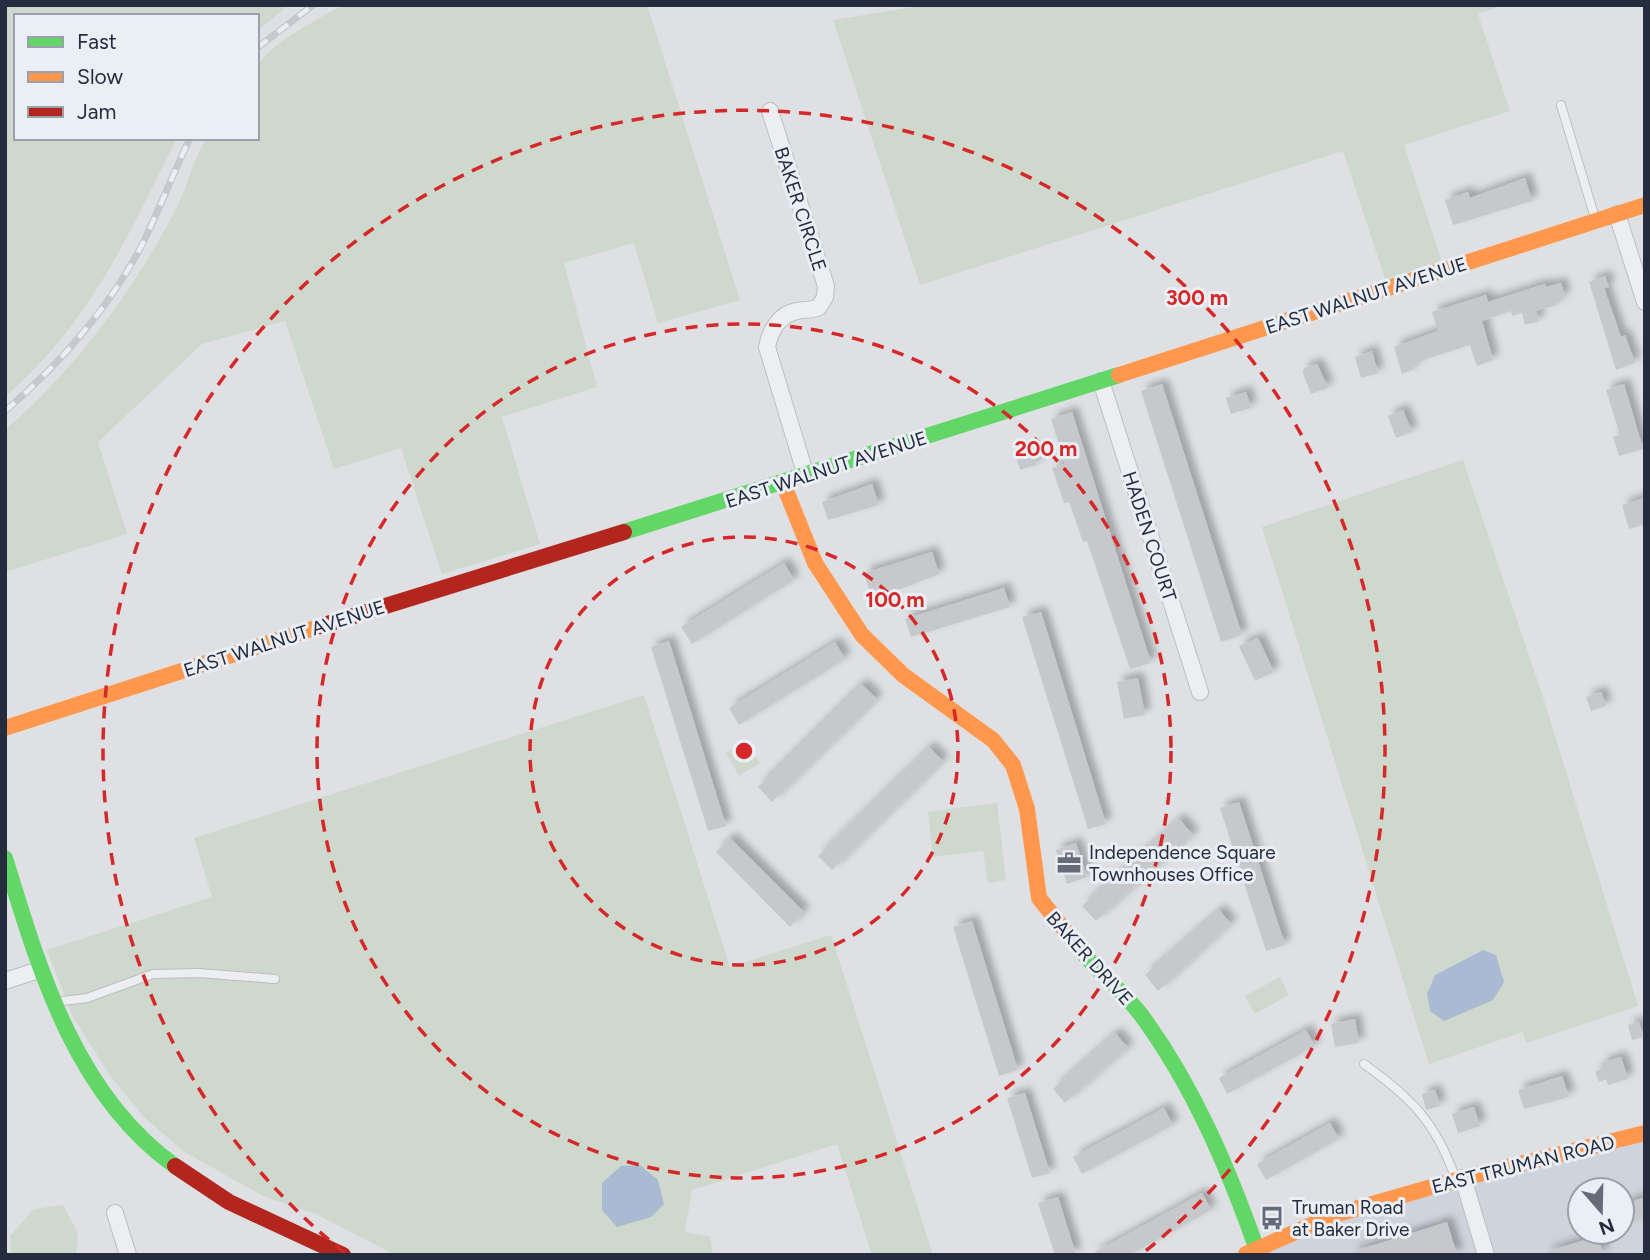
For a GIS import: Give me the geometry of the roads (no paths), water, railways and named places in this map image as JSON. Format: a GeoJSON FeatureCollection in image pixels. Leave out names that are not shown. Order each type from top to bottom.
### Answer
{"type":"FeatureCollection","features":[{"type":"Feature","properties":{"kind":"street","name":"BAKER CIRCLE"},"geometry":{"type":"LineString","coordinates":[[770,111],[826,286],[825,298],[819,307],[795,311],[779,319],[769,334],[767,347],[806,476]]}},
{"type":"Feature","properties":{"kind":"street","name":"EAST WALNUT AVENUE"},"geometry":{"type":"LineString","coordinates":[[5,728],[406,599],[806,476],[1645,205]]}},
{"type":"Feature","properties":{"kind":"street"},"geometry":{"type":"LineString","coordinates":[[1617,214],[1645,302]]}},
{"type":"Feature","properties":{"kind":"street","name":"HADEN COURT"},"geometry":{"type":"LineString","coordinates":[[1101,381],[1200,692]]}},
{"type":"Feature","properties":{"kind":"street","name":"BAKER DRIVE"},"geometry":{"type":"LineString","coordinates":[[783,483],[795,520],[815,564],[855,626],[900,672],[989,738],[1012,763],[1025,794],[1035,885],[1040,898],[1100,974],[1140,1013],[1180,1073],[1228,1171],[1250,1251]]}},
{"type":"Feature","properties":{"kind":"street"},"geometry":{"type":"LineString","coordinates":[[5,858],[39,970],[52,1002],[82,1061],[111,1102],[150,1144],[212,1192],[343,1255]]}},
{"type":"Feature","properties":{"kind":"street"},"geometry":{"type":"LineString","coordinates":[[5,981],[39,970]]}},
{"type":"Feature","properties":{"kind":"street","name":"EAST TRUMAN ROAD"},"geometry":{"type":"LineString","coordinates":[[1250,1251],[1334,1215],[1459,1179],[1645,1133]]}},
{"type":"Feature","properties":{"kind":"street"},"geometry":{"type":"LineString","coordinates":[[1459,1179],[1486,1255]]}},
{"type":"Feature","properties":{"kind":"street"},"geometry":{"type":"LineString","coordinates":[[115,1213],[128,1255]]}},
{"type":"Feature","properties":{"kind":"street"},"geometry":{"type":"LineString","coordinates":[[300,1255],[313,1241]]}},
{"type":"Feature","properties":{"kind":"lane"},"geometry":{"type":"LineString","coordinates":[[1561,105],[1595,221]]}},
{"type":"Feature","properties":{"kind":"lane"},"geometry":{"type":"LineString","coordinates":[[52,1002],[87,998],[153,974],[199,973],[275,979]]}},
{"type":"Feature","properties":{"kind":"lane"},"geometry":{"type":"LineString","coordinates":[[1364,1065],[1410,1099],[1444,1145],[1459,1179]]}},
{"type":"Feature","properties":{"kind":"water"},"geometry":{"type":"Polygon","coordinates":[[[1483,950],[1496,955],[1504,982],[1493,1000],[1444,1021],[1430,1011],[1427,994],[1435,975],[1483,950]]]}},
{"type":"Feature","properties":{"kind":"water"},"geometry":{"type":"Polygon","coordinates":[[[640,1165],[658,1180],[664,1204],[651,1217],[617,1227],[602,1210],[602,1183],[621,1166],[640,1165]]]}},
{"type":"Feature","properties":{"kind":"railway"},"geometry":{"type":"LineString","coordinates":[[259,46],[313,5]]}},
{"type":"Feature","properties":{"kind":"railway"},"geometry":{"type":"LineString","coordinates":[[5,411],[45,374],[83,333],[116,288],[144,241],[189,140]]}},
{"type":"Feature","properties":{"kind":"place","name":"Independence Square Townhouses Office"},"geometry":{"type":"Point","coordinates":[1069,863]}},
{"type":"Feature","properties":{"kind":"place","name":"Truman Road at Baker Drive"},"geometry":{"type":"Point","coordinates":[1272,1218]}}]}
